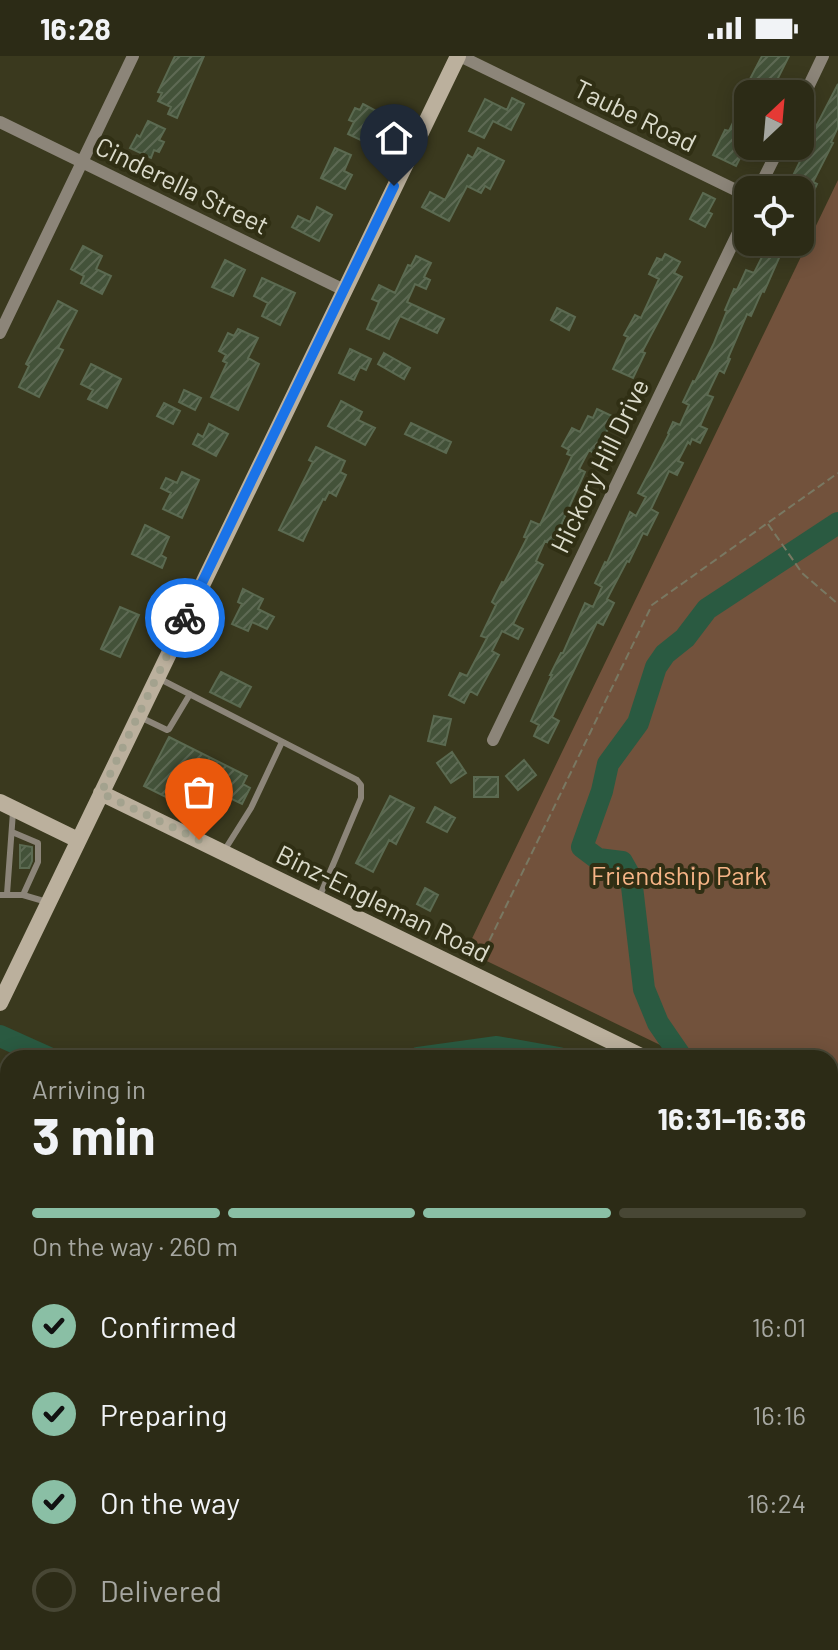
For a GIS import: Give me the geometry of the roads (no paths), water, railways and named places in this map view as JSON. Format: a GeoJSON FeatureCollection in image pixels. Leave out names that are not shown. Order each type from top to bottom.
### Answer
{"type":"FeatureCollection","features":[{"type":"Feature","properties":{"kind":"street"},"geometry":{"type":"LineString","coordinates":[[0,333],[133,56]]}},
{"type":"Feature","properties":{"kind":"street"},"geometry":{"type":"LineString","coordinates":[[3,997],[459,56]]}},
{"type":"Feature","properties":{"kind":"street","name":"Taube Road"},"geometry":{"type":"LineString","coordinates":[[459,56],[734,189]]}},
{"type":"Feature","properties":{"kind":"street"},"geometry":{"type":"LineString","coordinates":[[812,80],[823,56]]}},
{"type":"Feature","properties":{"kind":"street","name":"Cinderella Street"},"geometry":{"type":"LineString","coordinates":[[0,122],[344,290]]}},
{"type":"Feature","properties":{"kind":"street","name":"Hickory Hill Drive"},"geometry":{"type":"LineString","coordinates":[[493,740],[734,241]]}},
{"type":"Feature","properties":{"kind":"street","name":"Binz-Engleman Road"},"geometry":{"type":"LineString","coordinates":[[101,793],[629,1050]]}},
{"type":"Feature","properties":{"kind":"street"},"geometry":{"type":"LineString","coordinates":[[7,805],[78,840]]}},
{"type":"Feature","properties":{"kind":"lane"},"geometry":{"type":"LineString","coordinates":[[157,677],[357,780],[361,785],[361,798],[319,899]]}},
{"type":"Feature","properties":{"kind":"lane"},"geometry":{"type":"LineString","coordinates":[[138,716],[167,730],[190,694]]}},
{"type":"Feature","properties":{"kind":"lane"},"geometry":{"type":"LineString","coordinates":[[223,852],[251,808],[282,742]]}},
{"type":"Feature","properties":{"kind":"lane"},"geometry":{"type":"LineString","coordinates":[[7,805],[12,832],[3,895],[23,895],[48,902]]}},
{"type":"Feature","properties":{"kind":"lane"},"geometry":{"type":"LineString","coordinates":[[12,832],[38,843],[38,862],[23,895]]}},
{"type":"Feature","properties":{"kind":"waterway"},"geometry":{"type":"LineString","coordinates":[[677,1050],[658,1023],[644,989],[631,878],[622,862],[598,859],[582,847],[608,764],[638,723],[656,667],[665,654],[685,638],[707,609],[838,523]]}},
{"type":"Feature","properties":{"kind":"waterway"},"geometry":{"type":"LineString","coordinates":[[0,1036],[31,1050]]}},
{"type":"Feature","properties":{"kind":"waterway"},"geometry":{"type":"LineString","coordinates":[[475,1050],[497,1047],[514,1050]]}},
{"type":"Feature","properties":{"kind":"park label","name":"Friendship Park"},"geometry":{"type":"Point","coordinates":[679,876]}}]}
